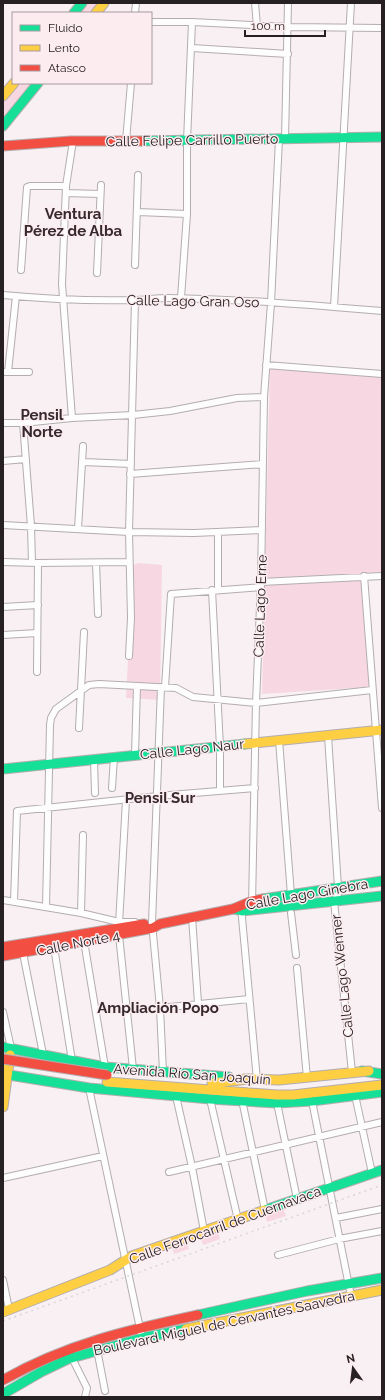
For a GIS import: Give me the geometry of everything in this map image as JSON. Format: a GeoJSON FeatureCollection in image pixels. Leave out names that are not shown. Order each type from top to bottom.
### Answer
{"type":"FeatureCollection","features":[{"type":"Feature","properties":{"kind":"main road"},"geometry":{"type":"LineString","coordinates":[[75,12],[82,3]]}},
{"type":"Feature","properties":{"kind":"main road"},"geometry":{"type":"LineString","coordinates":[[97,12],[104,3]]}},
{"type":"Feature","properties":{"kind":"main road"},"geometry":{"type":"LineString","coordinates":[[3,96],[13,84]]}},
{"type":"Feature","properties":{"kind":"main road"},"geometry":{"type":"LineString","coordinates":[[3,126],[37,84]]}},
{"type":"Feature","properties":{"kind":"main road","name":"Calle Felipe Carrillo Puerto"},"geometry":{"type":"LineString","coordinates":[[3,146],[32,143],[72,142],[382,137]]}},
{"type":"Feature","properties":{"kind":"main road","name":"Calle Lago Naur"},"geometry":{"type":"LineString","coordinates":[[3,769],[379,730]]}},
{"type":"Feature","properties":{"kind":"main road","name":"Calle Lago Ginebra"},"geometry":{"type":"LineString","coordinates":[[252,906],[291,895],[382,881]]}},
{"type":"Feature","properties":{"kind":"main road","name":"Calle Lago Ginebra"},"geometry":{"type":"LineString","coordinates":[[155,925],[252,906],[334,901],[382,896]]}},
{"type":"Feature","properties":{"kind":"main road","name":"Calle Norte 4"},"geometry":{"type":"LineString","coordinates":[[3,947],[119,928],[155,925]]}},
{"type":"Feature","properties":{"kind":"main road","name":"Calle Norte 4"},"geometry":{"type":"LineString","coordinates":[[3,956],[84,941],[119,928]]}},
{"type":"Feature","properties":{"kind":"main road"},"geometry":{"type":"LineString","coordinates":[[3,1107],[4,1071],[7,1047]]}},
{"type":"Feature","properties":{"kind":"main road","name":"Avenida Río San Joaquín"},"geometry":{"type":"LineString","coordinates":[[7,1047],[82,1063],[106,1075],[133,1069],[279,1080],[382,1069]]}},
{"type":"Feature","properties":{"kind":"main road","name":"Avenida Río San Joaquín"},"geometry":{"type":"LineString","coordinates":[[3,1059],[222,1092],[293,1095],[382,1086]]}},
{"type":"Feature","properties":{"kind":"main road"},"geometry":{"type":"LineString","coordinates":[[78,1087],[77,1074],[82,1063]]}},
{"type":"Feature","properties":{"kind":"main road","name":"Avenida Río San Joaquín"},"geometry":{"type":"LineString","coordinates":[[4,1071],[106,1075],[276,1089],[382,1078]]}},
{"type":"Feature","properties":{"kind":"main road","name":"Avenida Río San Joaquín"},"geometry":{"type":"LineString","coordinates":[[4,1071],[78,1087],[210,1099],[277,1103],[312,1101],[382,1092]]}},
{"type":"Feature","properties":{"kind":"main road"},"geometry":{"type":"LineString","coordinates":[[362,1071],[382,1074]]}},
{"type":"Feature","properties":{"kind":"main road"},"geometry":{"type":"LineString","coordinates":[[212,1083],[253,1079]]}},
{"type":"Feature","properties":{"kind":"main road"},"geometry":{"type":"LineString","coordinates":[[357,1095],[382,1086]]}},
{"type":"Feature","properties":{"kind":"main road"},"geometry":{"type":"LineString","coordinates":[[222,1092],[242,1100]]}},
{"type":"Feature","properties":{"kind":"main road","name":"Calle Ferrocarril de Cuernavaca"},"geometry":{"type":"LineString","coordinates":[[6,1310],[110,1270],[132,1256],[382,1170]]}},
{"type":"Feature","properties":{"kind":"main road","name":"Boulevard Miguel de Cervantes Saavedra"},"geometry":{"type":"LineString","coordinates":[[3,1380],[65,1349],[94,1339],[140,1327],[308,1291],[382,1278]]}},
{"type":"Feature","properties":{"kind":"main road","name":"Boulevard Miguel de Cervantes Saavedra"},"geometry":{"type":"LineString","coordinates":[[3,1394],[41,1372],[72,1358],[97,1350],[142,1338],[382,1290]]}},
{"type":"Feature","properties":{"kind":"main road"},"geometry":{"type":"LineString","coordinates":[[308,1291],[311,1304]]}},
{"type":"Feature","properties":{"kind":"main road"},"geometry":{"type":"LineString","coordinates":[[15,1373],[21,1383]]}},
{"type":"Feature","properties":{"kind":"street"},"geometry":{"type":"LineString","coordinates":[[255,3],[257,26]]}},
{"type":"Feature","properties":{"kind":"street","name":"Calle Lago Erne"},"geometry":{"type":"LineString","coordinates":[[252,906],[256,703],[261,584],[264,397],[288,54],[288,3]]}},
{"type":"Feature","properties":{"kind":"street"},"geometry":{"type":"LineString","coordinates":[[334,307],[351,3]]}},
{"type":"Feature","properties":{"kind":"street"},"geometry":{"type":"LineString","coordinates":[[152,22],[192,22],[289,27],[382,28]]}},
{"type":"Feature","properties":{"kind":"street"},"geometry":{"type":"LineString","coordinates":[[181,298],[187,214],[187,141],[192,22]]}},
{"type":"Feature","properties":{"kind":"street"},"geometry":{"type":"LineString","coordinates":[[192,48],[288,54]]}},
{"type":"Feature","properties":{"kind":"street"},"geometry":{"type":"LineString","coordinates":[[126,141],[131,84]]}},
{"type":"Feature","properties":{"kind":"street"},"geometry":{"type":"LineString","coordinates":[[72,142],[66,186],[62,284],[72,418]]}},
{"type":"Feature","properties":{"kind":"street"},"geometry":{"type":"LineString","coordinates":[[135,264],[138,212],[138,176]]}},
{"type":"Feature","properties":{"kind":"street"},"geometry":{"type":"LineString","coordinates":[[97,273],[101,185]]}},
{"type":"Feature","properties":{"kind":"street"},"geometry":{"type":"LineString","coordinates":[[21,270],[27,187],[66,186]]}},
{"type":"Feature","properties":{"kind":"street"},"geometry":{"type":"LineString","coordinates":[[66,193],[100,194]]}},
{"type":"Feature","properties":{"kind":"street"},"geometry":{"type":"LineString","coordinates":[[138,212],[187,214]]}},
{"type":"Feature","properties":{"kind":"street","name":"Calle Lago Gran Oso"},"geometry":{"type":"LineString","coordinates":[[3,295],[63,300],[135,300],[181,298],[382,311]]}},
{"type":"Feature","properties":{"kind":"street"},"geometry":{"type":"LineString","coordinates":[[16,296],[5,372],[29,372]]}},
{"type":"Feature","properties":{"kind":"street"},"geometry":{"type":"LineString","coordinates":[[129,656],[129,532],[135,300]]}},
{"type":"Feature","properties":{"kind":"street"},"geometry":{"type":"LineString","coordinates":[[266,365],[382,374]]}},
{"type":"Feature","properties":{"kind":"street"},"geometry":{"type":"LineString","coordinates":[[3,423],[133,415],[170,411],[237,398],[264,397]]}},
{"type":"Feature","properties":{"kind":"street"},"geometry":{"type":"LineString","coordinates":[[23,422],[38,604],[37,672]]}},
{"type":"Feature","properties":{"kind":"street"},"geometry":{"type":"LineString","coordinates":[[78,529],[83,446]]}},
{"type":"Feature","properties":{"kind":"street"},"geometry":{"type":"LineString","coordinates":[[3,461],[26,459]]}},
{"type":"Feature","properties":{"kind":"street"},"geometry":{"type":"LineString","coordinates":[[83,462],[131,464]]}},
{"type":"Feature","properties":{"kind":"street"},"geometry":{"type":"LineString","coordinates":[[130,474],[263,464]]}},
{"type":"Feature","properties":{"kind":"street"},"geometry":{"type":"LineString","coordinates":[[3,525],[194,534],[262,530]]}},
{"type":"Feature","properties":{"kind":"street"},"geometry":{"type":"LineString","coordinates":[[218,532],[215,590],[220,790]]}},
{"type":"Feature","properties":{"kind":"street"},"geometry":{"type":"LineString","coordinates":[[3,562],[129,562]]}},
{"type":"Feature","properties":{"kind":"street"},"geometry":{"type":"LineString","coordinates":[[96,563],[98,614]]}},
{"type":"Feature","properties":{"kind":"street"},"geometry":{"type":"LineString","coordinates":[[364,576],[372,690],[379,730],[382,808]]}},
{"type":"Feature","properties":{"kind":"street"},"geometry":{"type":"LineString","coordinates":[[164,1072],[155,925],[158,753],[170,596],[171,594],[261,584],[382,576]]}},
{"type":"Feature","properties":{"kind":"street"},"geometry":{"type":"LineString","coordinates":[[3,607],[38,604]]}},
{"type":"Feature","properties":{"kind":"street"},"geometry":{"type":"LineString","coordinates":[[79,728],[84,632]]}},
{"type":"Feature","properties":{"kind":"street"},"geometry":{"type":"LineString","coordinates":[[3,635],[37,633]]}},
{"type":"Feature","properties":{"kind":"street"},"geometry":{"type":"LineString","coordinates":[[46,907],[50,725],[53,713],[81,691],[94,684],[163,687],[179,689],[190,697],[256,703],[372,690]]}},
{"type":"Feature","properties":{"kind":"street"},"geometry":{"type":"LineString","coordinates":[[135,755],[136,686]]}},
{"type":"Feature","properties":{"kind":"street","name":"Calle Lago Wenner"},"geometry":{"type":"LineString","coordinates":[[328,736],[338,887],[338,894],[334,901],[352,1072]]}},
{"type":"Feature","properties":{"kind":"street"},"geometry":{"type":"LineString","coordinates":[[279,740],[291,895]]}},
{"type":"Feature","properties":{"kind":"street"},"geometry":{"type":"LineString","coordinates":[[112,788],[114,757]]}},
{"type":"Feature","properties":{"kind":"street"},"geometry":{"type":"LineString","coordinates":[[94,760],[95,792]]}},
{"type":"Feature","properties":{"kind":"street"},"geometry":{"type":"LineString","coordinates":[[14,902],[16,811],[220,790],[255,788]]}},
{"type":"Feature","properties":{"kind":"street"},"geometry":{"type":"LineString","coordinates":[[126,800],[119,928],[133,1069]]}},
{"type":"Feature","properties":{"kind":"street"},"geometry":{"type":"LineString","coordinates":[[81,913],[82,835]]}},
{"type":"Feature","properties":{"kind":"street"},"geometry":{"type":"LineString","coordinates":[[3,900],[81,913],[119,928]]}},
{"type":"Feature","properties":{"kind":"street"},"geometry":{"type":"LineString","coordinates":[[238,908],[249,999],[253,1079]]}},
{"type":"Feature","properties":{"kind":"street"},"geometry":{"type":"LineString","coordinates":[[291,913],[296,955]]}},
{"type":"Feature","properties":{"kind":"street"},"geometry":{"type":"LineString","coordinates":[[192,917],[198,1004]]}},
{"type":"Feature","properties":{"kind":"street"},"geometry":{"type":"LineString","coordinates":[[84,941],[106,1075]]}},
{"type":"Feature","properties":{"kind":"street"},"geometry":{"type":"LineString","coordinates":[[54,947],[72,1061]]}},
{"type":"Feature","properties":{"kind":"street"},"geometry":{"type":"LineString","coordinates":[[24,953],[43,1054]]}},
{"type":"Feature","properties":{"kind":"street"},"geometry":{"type":"LineString","coordinates":[[297,968],[307,1078]]}},
{"type":"Feature","properties":{"kind":"street"},"geometry":{"type":"LineString","coordinates":[[160,1008],[249,999]]}},
{"type":"Feature","properties":{"kind":"street"},"geometry":{"type":"LineString","coordinates":[[3,1012],[7,1047]]}},
{"type":"Feature","properties":{"kind":"street"},"geometry":{"type":"LineString","coordinates":[[89,1088],[142,1338]]}},
{"type":"Feature","properties":{"kind":"street"},"geometry":{"type":"LineString","coordinates":[[357,1095],[372,1173]]}},
{"type":"Feature","properties":{"kind":"street"},"geometry":{"type":"LineString","coordinates":[[176,1096],[192,1167],[204,1231]]}},
{"type":"Feature","properties":{"kind":"street"},"geometry":{"type":"LineString","coordinates":[[210,1099],[238,1220]]}},
{"type":"Feature","properties":{"kind":"street"},"geometry":{"type":"LineString","coordinates":[[242,1100],[265,1210]]}},
{"type":"Feature","properties":{"kind":"street"},"geometry":{"type":"LineString","coordinates":[[312,1101],[351,1296]]}},
{"type":"Feature","properties":{"kind":"street"},"geometry":{"type":"LineString","coordinates":[[277,1103],[297,1199]]}},
{"type":"Feature","properties":{"kind":"street"},"geometry":{"type":"LineString","coordinates":[[169,1172],[287,1146],[382,1122]]}},
{"type":"Feature","properties":{"kind":"street"},"geometry":{"type":"LineString","coordinates":[[3,1178],[103,1156]]}},
{"type":"Feature","properties":{"kind":"street"},"geometry":{"type":"LineString","coordinates":[[336,1218],[382,1209]]}},
{"type":"Feature","properties":{"kind":"street"},"geometry":{"type":"LineString","coordinates":[[278,1255],[339,1239],[382,1231]]}},
{"type":"Feature","properties":{"kind":"street"},"geometry":{"type":"LineString","coordinates":[[3,1280],[6,1310]]}},
{"type":"Feature","properties":{"kind":"street"},"geometry":{"type":"LineString","coordinates":[[94,1339],[105,1390]]}},
{"type":"Feature","properties":{"kind":"street"},"geometry":{"type":"LineString","coordinates":[[72,1358],[86,1388],[85,1397]]}},
{"type":"Feature","properties":{"kind":"shaded area"},"geometry":{"type":"Polygon","coordinates":[[[87,3],[101,3],[93,12],[80,12],[87,3]]]}},
{"type":"Feature","properties":{"kind":"shaded area"},"geometry":{"type":"Polygon","coordinates":[[[19,84],[33,84],[3,119],[3,103],[19,84]]]}},
{"type":"Feature","properties":{"kind":"shaded area"},"geometry":{"type":"Polygon","coordinates":[[[270,366],[382,375],[382,572],[361,573],[370,687],[262,694],[270,366]]]}},
{"type":"Feature","properties":{"kind":"shaded area"},"geometry":{"type":"Polygon","coordinates":[[[139,563],[162,565],[160,700],[126,698],[133,565],[139,563]]]}},
{"type":"Feature","properties":{"kind":"shaded area"},"geometry":{"type":"Polygon","coordinates":[[[283,1208],[286,1216],[267,1222],[265,1214],[283,1208]]]}},
{"type":"Feature","properties":{"kind":"shaded area"},"geometry":{"type":"Polygon","coordinates":[[[218,1231],[220,1239],[203,1245],[200,1237],[218,1231]]]}},
{"type":"Feature","properties":{"kind":"shaded area"},"geometry":{"type":"Polygon","coordinates":[[[187,1242],[189,1249],[174,1254],[172,1247],[187,1242]]]}},
{"type":"Feature","properties":{"kind":"railway"},"geometry":{"type":"LineString","coordinates":[[3,1321],[382,1185]]}},
{"type":"Feature","properties":{"kind":"traffic: fast"},"geometry":{"type":"LineString","coordinates":[[75,12],[82,3]]}},
{"type":"Feature","properties":{"kind":"traffic: fast"},"geometry":{"type":"LineString","coordinates":[[3,126],[37,84]]}},
{"type":"Feature","properties":{"kind":"traffic: fast"},"geometry":{"type":"LineString","coordinates":[[142,141],[382,137]]}},
{"type":"Feature","properties":{"kind":"traffic: fast"},"geometry":{"type":"LineString","coordinates":[[3,769],[245,744]]}},
{"type":"Feature","properties":{"kind":"traffic: fast"},"geometry":{"type":"LineString","coordinates":[[263,899],[382,881]]}},
{"type":"Feature","properties":{"kind":"traffic: fast"},"geometry":{"type":"LineString","coordinates":[[234,909],[242,911],[382,896]]}},
{"type":"Feature","properties":{"kind":"traffic: fast"},"geometry":{"type":"LineString","coordinates":[[3,1047],[105,1067],[229,1077]]}},
{"type":"Feature","properties":{"kind":"traffic: fast"},"geometry":{"type":"LineString","coordinates":[[362,1071],[382,1074]]}},
{"type":"Feature","properties":{"kind":"traffic: fast"},"geometry":{"type":"LineString","coordinates":[[3,1074],[89,1088],[210,1099],[277,1103],[312,1101],[382,1092]]}},
{"type":"Feature","properties":{"kind":"traffic: fast"},"geometry":{"type":"LineString","coordinates":[[265,1210],[382,1170]]}},
{"type":"Feature","properties":{"kind":"traffic: fast"},"geometry":{"type":"LineString","coordinates":[[198,1315],[307,1291],[382,1278]]}},
{"type":"Feature","properties":{"kind":"traffic: fast"},"geometry":{"type":"LineString","coordinates":[[3,1394],[41,1372],[68,1359],[142,1338],[186,1329]]}},
{"type":"Feature","properties":{"kind":"traffic: slow"},"geometry":{"type":"LineString","coordinates":[[97,12],[104,3]]}},
{"type":"Feature","properties":{"kind":"traffic: slow"},"geometry":{"type":"LineString","coordinates":[[3,96],[13,84]]}},
{"type":"Feature","properties":{"kind":"traffic: slow"},"geometry":{"type":"LineString","coordinates":[[245,744],[382,730]]}},
{"type":"Feature","properties":{"kind":"traffic: slow"},"geometry":{"type":"LineString","coordinates":[[3,1107],[10,1055]]}},
{"type":"Feature","properties":{"kind":"traffic: slow"},"geometry":{"type":"LineString","coordinates":[[244,1079],[279,1080],[369,1071]]}},
{"type":"Feature","properties":{"kind":"traffic: slow"},"geometry":{"type":"LineString","coordinates":[[212,1083],[249,1079]]}},
{"type":"Feature","properties":{"kind":"traffic: slow"},"geometry":{"type":"LineString","coordinates":[[107,1082],[277,1095],[293,1095],[382,1085]]}},
{"type":"Feature","properties":{"kind":"traffic: slow"},"geometry":{"type":"LineString","coordinates":[[3,1312],[110,1270],[132,1256],[265,1210]]}},
{"type":"Feature","properties":{"kind":"traffic: slow"},"geometry":{"type":"LineString","coordinates":[[186,1329],[382,1290]]}},
{"type":"Feature","properties":{"kind":"traffic: jam"},"geometry":{"type":"LineString","coordinates":[[3,146],[71,141],[142,141]]}},
{"type":"Feature","properties":{"kind":"traffic: jam"},"geometry":{"type":"LineString","coordinates":[[3,956],[153,928],[160,924],[233,909],[252,901],[263,899]]}},
{"type":"Feature","properties":{"kind":"traffic: jam"},"geometry":{"type":"LineString","coordinates":[[3,947],[144,924]]}},
{"type":"Feature","properties":{"kind":"traffic: jam"},"geometry":{"type":"LineString","coordinates":[[3,1059],[107,1075]]}},
{"type":"Feature","properties":{"kind":"traffic: jam"},"geometry":{"type":"LineString","coordinates":[[3,1380],[27,1367],[74,1348],[147,1326],[198,1315]]}},
{"type":"Feature","properties":{"kind":"district","name":"Ventura Pérez de Alba"},"geometry":{"type":"Point","coordinates":[73,222]}},
{"type":"Feature","properties":{"kind":"district","name":"Pensil Norte"},"geometry":{"type":"Point","coordinates":[42,424]}},
{"type":"Feature","properties":{"kind":"district","name":"Pensil Sur"},"geometry":{"type":"Point","coordinates":[160,798]}},
{"type":"Feature","properties":{"kind":"district","name":"Ampliación Popo"},"geometry":{"type":"Point","coordinates":[158,1008]}}]}
